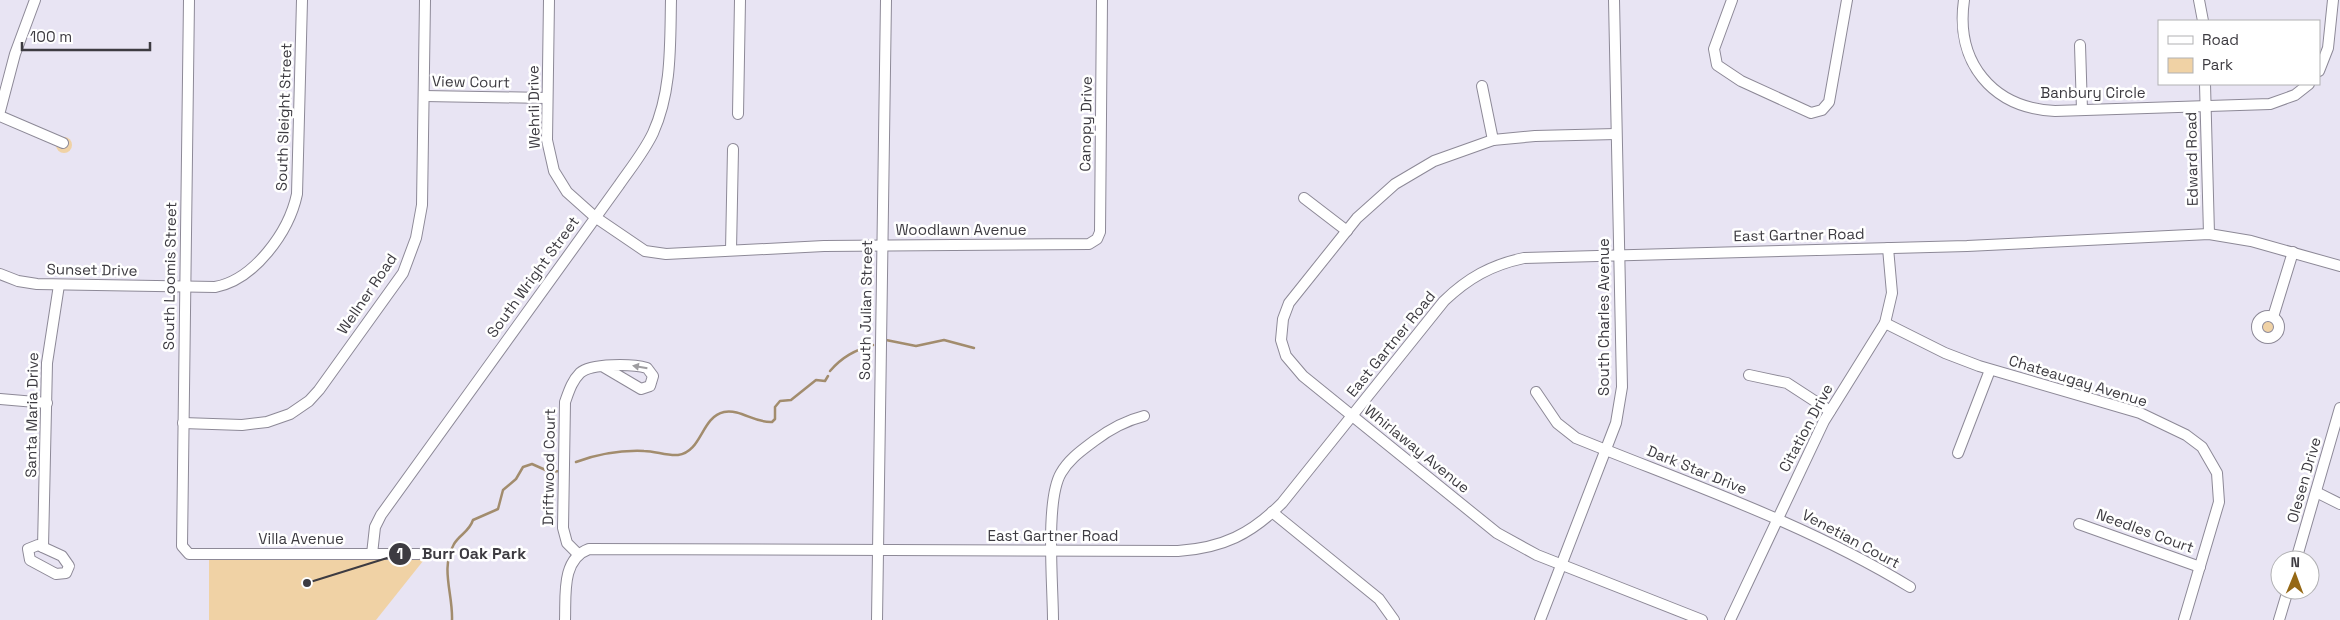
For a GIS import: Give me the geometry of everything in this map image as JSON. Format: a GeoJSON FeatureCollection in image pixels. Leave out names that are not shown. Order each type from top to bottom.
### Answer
{"type":"FeatureCollection","features":[{"type":"Feature","properties":{"kind":"street"},"geometry":{"type":"LineString","coordinates":[[0,111],[15,54],[36,0]]}},
{"type":"Feature","properties":{"kind":"street","name":"South Loomis Street"},"geometry":{"type":"LineString","coordinates":[[184,551],[182,536],[183,423],[189,0]]}},
{"type":"Feature","properties":{"kind":"street","name":"South Sleight Street"},"geometry":{"type":"LineString","coordinates":[[185,286],[219,286],[245,274],[265,255],[293,211],[297,194],[299,168],[302,0]]}},
{"type":"Feature","properties":{"kind":"street","name":"Wellner Road"},"geometry":{"type":"LineString","coordinates":[[183,423],[242,424],[267,422],[284,417],[300,408],[319,390],[396,283],[411,255],[422,205],[425,0]]}},
{"type":"Feature","properties":{"kind":"street","name":"Wehrli Drive"},"geometry":{"type":"LineString","coordinates":[[549,0],[547,140],[554,170],[567,192],[595,217],[638,248],[653,254]]}},
{"type":"Feature","properties":{"kind":"street","name":"South Wright Street"},"geometry":{"type":"LineString","coordinates":[[372,554],[375,527],[381,515],[642,152],[661,112],[669,69],[670,0]]}},
{"type":"Feature","properties":{"kind":"street"},"geometry":{"type":"LineString","coordinates":[[738,114],[740,0]]}},
{"type":"Feature","properties":{"kind":"street","name":"South Julian Street"},"geometry":{"type":"LineString","coordinates":[[877,620],[886,0]]}},
{"type":"Feature","properties":{"kind":"street","name":"Canopy Drive"},"geometry":{"type":"LineString","coordinates":[[1089,244],[1097,239],[1100,232],[1102,0]]}},
{"type":"Feature","properties":{"kind":"street","name":"South Charles Avenue"},"geometry":{"type":"LineString","coordinates":[[1540,620],[1616,423],[1622,387],[1614,0]]}},
{"type":"Feature","properties":{"kind":"street"},"geometry":{"type":"LineString","coordinates":[[1732,0],[1714,49],[1717,65],[1742,81],[1811,113],[1822,110],[1829,102],[1847,0]]}},
{"type":"Feature","properties":{"kind":"street","name":"Banbury Circle"},"geometry":{"type":"LineString","coordinates":[[1964,0],[1962,32],[1968,54],[1983,78],[1994,90],[2010,100],[2029,108],[2082,110],[2270,104],[2295,95],[2308,85]]}},
{"type":"Feature","properties":{"kind":"street"},"geometry":{"type":"LineString","coordinates":[[2199,0],[2203,20]]}},
{"type":"Feature","properties":{"kind":"street"},"geometry":{"type":"LineString","coordinates":[[2320,69],[2328,48],[2333,0]]}},
{"type":"Feature","properties":{"kind":"street"},"geometry":{"type":"LineString","coordinates":[[2080,45],[2082,110]]}},
{"type":"Feature","properties":{"kind":"street","name":"Edward Road"},"geometry":{"type":"LineString","coordinates":[[2205,85],[2208,234]]}},
{"type":"Feature","properties":{"kind":"street"},"geometry":{"type":"LineString","coordinates":[[1482,86],[1493,140]]}},
{"type":"Feature","properties":{"kind":"street","name":"View Court"},"geometry":{"type":"LineString","coordinates":[[424,96],[547,98]]}},
{"type":"Feature","properties":{"kind":"street"},"geometry":{"type":"LineString","coordinates":[[0,116],[63,143]]}},
{"type":"Feature","properties":{"kind":"street","name":"Whirlaway Avenue"},"geometry":{"type":"LineString","coordinates":[[1616,134],[1493,140],[1449,154],[1416,171],[1377,199],[1347,231],[1289,303],[1283,319],[1281,340],[1286,356],[1294,367],[1497,533],[1517,545],[1561,564],[1702,620]]}},
{"type":"Feature","properties":{"kind":"street"},"geometry":{"type":"LineString","coordinates":[[731,250],[733,149]]}},
{"type":"Feature","properties":{"kind":"street"},"geometry":{"type":"LineString","coordinates":[[1304,198],[1347,231]]}},
{"type":"Feature","properties":{"kind":"street","name":"East Gartner Road"},"geometry":{"type":"LineString","coordinates":[[578,554],[589,549],[604,548],[1052,552],[1193,550],[1238,537],[1253,529],[1272,512],[1444,301],[1472,277],[1497,264],[1524,258],[1888,248],[2208,234],[2251,240],[2340,266]]}},
{"type":"Feature","properties":{"kind":"street","name":"Woodlawn Avenue"},"geometry":{"type":"LineString","coordinates":[[653,254],[881,246],[1089,244]]}},
{"type":"Feature","properties":{"kind":"street","name":"Citation Drive"},"geometry":{"type":"LineString","coordinates":[[1730,620],[1777,518],[1830,411],[1885,323],[1892,293],[1888,248]]}},
{"type":"Feature","properties":{"kind":"street"},"geometry":{"type":"LineString","coordinates":[[2273,317],[2293,252]]}},
{"type":"Feature","properties":{"kind":"street","name":"Sunset Drive"},"geometry":{"type":"LineString","coordinates":[[0,274],[30,284],[185,286]]}},
{"type":"Feature","properties":{"kind":"street","name":"Santa Maria Drive"},"geometry":{"type":"LineString","coordinates":[[43,547],[49,346],[59,285]]}},
{"type":"Feature","properties":{"kind":"street","name":"Chateaugay Avenue"},"geometry":{"type":"LineString","coordinates":[[1885,323],[1945,353],[1990,370],[2121,406],[2170,427],[2202,446],[2217,473],[2220,492],[2218,510],[2184,620]]}},
{"type":"Feature","properties":{"kind":"street","name":"Driftwood Court"},"geometry":{"type":"LineString","coordinates":[[578,554],[567,543],[562,528],[565,402],[571,385],[581,372],[602,366]]}},
{"type":"Feature","properties":{"kind":"street"},"geometry":{"type":"LineString","coordinates":[[1958,453],[1990,370]]}},
{"type":"Feature","properties":{"kind":"street"},"geometry":{"type":"LineString","coordinates":[[1749,375],[1787,383],[1830,411]]}},
{"type":"Feature","properties":{"kind":"street","name":"Dark Star Drive"},"geometry":{"type":"LineString","coordinates":[[1536,392],[1550,414],[1563,429],[1576,438],[1777,518]]}},
{"type":"Feature","properties":{"kind":"street"},"geometry":{"type":"LineString","coordinates":[[0,399],[46,403]]}},
{"type":"Feature","properties":{"kind":"street","name":"Olesen Drive"},"geometry":{"type":"LineString","coordinates":[[2299,550],[2340,408]]}},
{"type":"Feature","properties":{"kind":"street"},"geometry":{"type":"LineString","coordinates":[[1053,620],[1052,501],[1061,474],[1078,453],[1108,430],[1127,420],[1144,416]]}},
{"type":"Feature","properties":{"kind":"street"},"geometry":{"type":"LineString","coordinates":[[2316,492],[2340,504]]}},
{"type":"Feature","properties":{"kind":"street"},"geometry":{"type":"LineString","coordinates":[[1272,512],[1379,599],[1394,620]]}},
{"type":"Feature","properties":{"kind":"street","name":"Venetian Court"},"geometry":{"type":"LineString","coordinates":[[1777,518],[1856,555],[1910,587]]}},
{"type":"Feature","properties":{"kind":"street","name":"Needles Court"},"geometry":{"type":"LineString","coordinates":[[2079,524],[2200,567]]}},
{"type":"Feature","properties":{"kind":"street","name":"Villa Avenue"},"geometry":{"type":"LineString","coordinates":[[184,551],[188,554],[218,555],[419,554]]}},
{"type":"Feature","properties":{"kind":"street"},"geometry":{"type":"LineString","coordinates":[[565,620],[567,578],[578,554]]}},
{"type":"Feature","properties":{"kind":"street"},"geometry":{"type":"LineString","coordinates":[[2281,619],[2286,600]]}},
{"type":"Feature","properties":{"kind":"green space"},"geometry":{"type":"Polygon","coordinates":[[[61,137],[67,137],[72,142],[70,151],[61,153],[56,148],[56,142],[61,137]]]}},
{"type":"Feature","properties":{"kind":"green space"},"geometry":{"type":"Polygon","coordinates":[[[2266,321],[2270,321],[2274,327],[2270,333],[2266,333],[2262,329],[2262,325],[2266,321]]]}},
{"type":"Feature","properties":{"kind":"green space"},"geometry":{"type":"Polygon","coordinates":[[[427,556],[376,620],[209,620],[209,560],[427,556]]]}},
{"type":"Feature","properties":{"kind":"waterway"},"geometry":{"type":"LineString","coordinates":[[886,340],[916,346],[944,340],[974,348]]}},
{"type":"Feature","properties":{"kind":"waterway"},"geometry":{"type":"LineString","coordinates":[[830,371],[849,355],[873,345]]}},
{"type":"Feature","properties":{"kind":"waterway"},"geometry":{"type":"LineString","coordinates":[[576,462],[626,451],[648,451],[678,455],[692,448],[710,420],[716,415],[724,412],[736,412],[765,422],[772,422],[775,419],[775,407],[780,401],[791,400],[816,380],[825,381],[828,376]]}},
{"type":"Feature","properties":{"kind":"waterway"},"geometry":{"type":"LineString","coordinates":[[452,620],[447,572],[450,553],[456,541],[473,520],[498,509],[503,490],[516,479],[523,467],[532,464],[550,472],[560,471]]}},
{"type":"Feature","properties":{"kind":"place","name":"Burr Oak Park"},"geometry":{"type":"Point","coordinates":[307,583]}}]}
